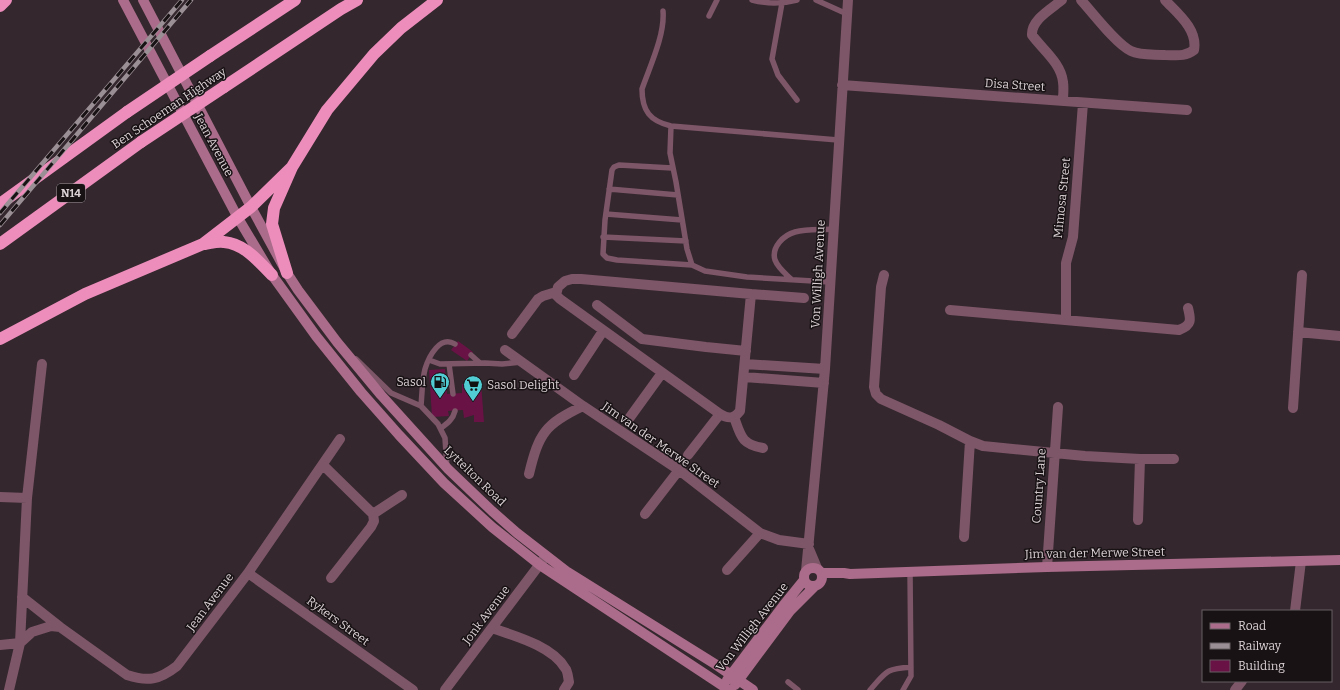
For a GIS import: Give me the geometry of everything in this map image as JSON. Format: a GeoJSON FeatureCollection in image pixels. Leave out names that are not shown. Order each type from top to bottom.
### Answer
{"type":"FeatureCollection","features":[{"type":"Feature","properties":{"kind":"highway"},"geometry":{"type":"LineString","coordinates":[[0,6],[6,0]]}},
{"type":"Feature","properties":{"kind":"highway","name":"Ben Schoeman Highway"},"geometry":{"type":"LineString","coordinates":[[0,204],[127,112],[295,0]]}},
{"type":"Feature","properties":{"kind":"highway","name":"Ben Schoeman Highway"},"geometry":{"type":"LineString","coordinates":[[0,244],[141,142],[341,9],[357,0]]}},
{"type":"Feature","properties":{"kind":"highway"},"geometry":{"type":"LineString","coordinates":[[287,272],[272,224],[274,208],[292,167],[327,110],[374,54],[402,28],[437,0]]}},
{"type":"Feature","properties":{"kind":"highway"},"geometry":{"type":"LineString","coordinates":[[0,339],[85,294],[203,244],[251,207],[292,167]]}},
{"type":"Feature","properties":{"kind":"highway"},"geometry":{"type":"LineString","coordinates":[[203,244],[223,242],[243,248],[251,253],[272,275]]}},
{"type":"Feature","properties":{"kind":"main road","name":"Jean Avenue"},"geometry":{"type":"LineString","coordinates":[[123,0],[238,218]]}},
{"type":"Feature","properties":{"kind":"main road","name":"Jean Avenue"},"geometry":{"type":"LineString","coordinates":[[143,0],[251,207]]}},
{"type":"Feature","properties":{"kind":"main road","name":"Lyttelton Road"},"geometry":{"type":"LineString","coordinates":[[251,207],[298,290],[337,342],[381,395],[448,469],[492,511],[546,556],[573,575],[735,677],[753,690]]}},
{"type":"Feature","properties":{"kind":"main road","name":"Lyttelton Road"},"geometry":{"type":"LineString","coordinates":[[238,218],[272,275],[316,336],[361,392],[444,483],[486,522],[540,565],[726,689]]}},
{"type":"Feature","properties":{"kind":"main road","name":"Jim van der Merwe Street"},"geometry":{"type":"LineString","coordinates":[[805,576],[811,568],[818,578],[840,578],[850,574],[1047,567],[1340,560]]}},
{"type":"Feature","properties":{"kind":"main road"},"geometry":{"type":"LineString","coordinates":[[805,576],[808,585],[818,578]]}},
{"type":"Feature","properties":{"kind":"main road","name":"Von Willigh Avenue"},"geometry":{"type":"LineString","coordinates":[[726,689],[805,576]]}},
{"type":"Feature","properties":{"kind":"main road","name":"Von Willigh Avenue"},"geometry":{"type":"LineString","coordinates":[[735,677],[818,578]]}},
{"type":"Feature","properties":{"kind":"street","name":"Von Willigh Avenue"},"geometry":{"type":"LineString","coordinates":[[805,576],[825,370],[838,140],[848,0]]}},
{"type":"Feature","properties":{"kind":"street"},"geometry":{"type":"LineString","coordinates":[[1062,0],[1038,19],[1032,30],[1032,35],[1056,64],[1060,72],[1064,83],[1063,102]]}},
{"type":"Feature","properties":{"kind":"street"},"geometry":{"type":"LineString","coordinates":[[1081,0],[1122,45],[1132,52],[1142,54],[1183,55],[1190,53],[1194,50],[1195,44],[1190,30],[1186,22],[1165,0]]}},
{"type":"Feature","properties":{"kind":"street","name":"Disa Street"},"geometry":{"type":"LineString","coordinates":[[842,85],[1186,110]]}},
{"type":"Feature","properties":{"kind":"street","name":"Mimosa Street"},"geometry":{"type":"LineString","coordinates":[[1066,319],[1066,262],[1073,237],[1083,103]]}},
{"type":"Feature","properties":{"kind":"street"},"geometry":{"type":"LineString","coordinates":[[884,275],[881,287],[874,377],[876,394],[881,400],[939,425],[970,441],[993,448],[1140,459],[1174,459]]}},
{"type":"Feature","properties":{"kind":"street"},"geometry":{"type":"LineString","coordinates":[[1293,408],[1302,275]]}},
{"type":"Feature","properties":{"kind":"street"},"geometry":{"type":"LineString","coordinates":[[751,294],[740,411],[734,417],[725,418],[560,299],[556,295],[556,292],[558,287],[565,282],[581,278],[804,298]]}},
{"type":"Feature","properties":{"kind":"street"},"geometry":{"type":"LineString","coordinates":[[512,334],[538,299],[556,292]]}},
{"type":"Feature","properties":{"kind":"street"},"geometry":{"type":"LineString","coordinates":[[597,305],[642,339],[746,351]]}},
{"type":"Feature","properties":{"kind":"street"},"geometry":{"type":"LineString","coordinates":[[950,310],[1179,330],[1189,324],[1190,317],[1188,308]]}},
{"type":"Feature","properties":{"kind":"street"},"geometry":{"type":"LineString","coordinates":[[574,375],[603,331]]}},
{"type":"Feature","properties":{"kind":"street"},"geometry":{"type":"LineString","coordinates":[[1298,332],[1340,336]]}},
{"type":"Feature","properties":{"kind":"street","name":"Jim van der Merwe Street"},"geometry":{"type":"LineString","coordinates":[[505,350],[583,406],[679,470],[760,533],[779,540],[809,547]]}},
{"type":"Feature","properties":{"kind":"street"},"geometry":{"type":"LineString","coordinates":[[9,690],[20,643],[27,498],[42,364]]}},
{"type":"Feature","properties":{"kind":"street"},"geometry":{"type":"LineString","coordinates":[[745,364],[825,370]]}},
{"type":"Feature","properties":{"kind":"street"},"geometry":{"type":"LineString","coordinates":[[628,420],[662,373]]}},
{"type":"Feature","properties":{"kind":"street"},"geometry":{"type":"LineString","coordinates":[[744,377],[824,383]]}},
{"type":"Feature","properties":{"kind":"street"},"geometry":{"type":"LineString","coordinates":[[529,474],[535,450],[542,434],[559,418],[583,406]]}},
{"type":"Feature","properties":{"kind":"street","name":"Country Lane"},"geometry":{"type":"LineString","coordinates":[[1047,567],[1058,407]]}},
{"type":"Feature","properties":{"kind":"street"},"geometry":{"type":"LineString","coordinates":[[688,455],[720,414]]}},
{"type":"Feature","properties":{"kind":"street"},"geometry":{"type":"LineString","coordinates":[[734,417],[741,438],[752,446],[763,448]]}},
{"type":"Feature","properties":{"kind":"street","name":"Jean Avenue"},"geometry":{"type":"LineString","coordinates":[[22,597],[60,627],[127,675],[140,680],[152,679],[165,675],[177,666],[248,573],[340,439]]}},
{"type":"Feature","properties":{"kind":"street"},"geometry":{"type":"LineString","coordinates":[[964,536],[970,441]]}},
{"type":"Feature","properties":{"kind":"street"},"geometry":{"type":"LineString","coordinates":[[1138,520],[1140,459]]}},
{"type":"Feature","properties":{"kind":"street"},"geometry":{"type":"LineString","coordinates":[[323,465],[373,514],[374,521],[371,527],[331,578]]}},
{"type":"Feature","properties":{"kind":"street"},"geometry":{"type":"LineString","coordinates":[[645,514],[679,470]]}},
{"type":"Feature","properties":{"kind":"street"},"geometry":{"type":"LineString","coordinates":[[373,514],[402,495]]}},
{"type":"Feature","properties":{"kind":"street"},"geometry":{"type":"LineString","coordinates":[[0,497],[27,498]]}},
{"type":"Feature","properties":{"kind":"street"},"geometry":{"type":"LineString","coordinates":[[727,570],[760,533]]}},
{"type":"Feature","properties":{"kind":"street","name":"Von Willigh Avenue"},"geometry":{"type":"LineString","coordinates":[[809,547],[818,578]]}},
{"type":"Feature","properties":{"kind":"street","name":"Jonk Avenue"},"geometry":{"type":"LineString","coordinates":[[445,690],[546,556]]}},
{"type":"Feature","properties":{"kind":"street"},"geometry":{"type":"LineString","coordinates":[[1295,610],[1301,562]]}},
{"type":"Feature","properties":{"kind":"street","name":"Rykers Street"},"geometry":{"type":"LineString","coordinates":[[248,573],[412,690]]}},
{"type":"Feature","properties":{"kind":"street"},"geometry":{"type":"LineString","coordinates":[[0,645],[20,643],[32,632],[51,626],[60,627]]}},
{"type":"Feature","properties":{"kind":"street"},"geometry":{"type":"LineString","coordinates":[[492,628],[532,643],[554,656],[566,668],[569,682],[564,690]]}},
{"type":"Feature","properties":{"kind":"street"},"geometry":{"type":"LineString","coordinates":[[152,679],[154,690]]}},
{"type":"Feature","properties":{"kind":"street"},"geometry":{"type":"LineString","coordinates":[[1235,690],[1241,682]]}},
{"type":"Feature","properties":{"kind":"lane"},"geometry":{"type":"LineString","coordinates":[[709,16],[716,0]]}},
{"type":"Feature","properties":{"kind":"lane"},"geometry":{"type":"LineString","coordinates":[[752,0],[782,3],[797,0]]}},
{"type":"Feature","properties":{"kind":"lane"},"geometry":{"type":"LineString","coordinates":[[816,0],[847,14]]}},
{"type":"Feature","properties":{"kind":"lane"},"geometry":{"type":"LineString","coordinates":[[782,3],[772,59],[778,76],[797,100]]}},
{"type":"Feature","properties":{"kind":"lane"},"geometry":{"type":"LineString","coordinates":[[663,12],[664,22],[642,89],[642,97],[645,107],[652,118],[657,122],[671,126],[838,140]]}},
{"type":"Feature","properties":{"kind":"lane"},"geometry":{"type":"LineString","coordinates":[[671,126],[670,153],[672,168],[687,249],[692,265]]}},
{"type":"Feature","properties":{"kind":"lane"},"geometry":{"type":"LineString","coordinates":[[672,168],[619,165],[614,167],[612,170],[609,189],[603,237],[603,254],[607,258],[692,265],[705,271],[747,277],[830,282]]}},
{"type":"Feature","properties":{"kind":"lane"},"geometry":{"type":"LineString","coordinates":[[609,189],[678,195]]}},
{"type":"Feature","properties":{"kind":"lane"},"geometry":{"type":"LineString","coordinates":[[606,214],[682,220]]}},
{"type":"Feature","properties":{"kind":"lane"},"geometry":{"type":"LineString","coordinates":[[791,279],[779,267],[775,259],[777,245],[781,240],[794,232],[833,229]]}},
{"type":"Feature","properties":{"kind":"lane"},"geometry":{"type":"LineString","coordinates":[[603,237],[686,241]]}},
{"type":"Feature","properties":{"kind":"lane"},"geometry":{"type":"LineString","coordinates":[[421,406],[425,370],[429,360],[441,343],[448,341],[456,344]]}},
{"type":"Feature","properties":{"kind":"lane"},"geometry":{"type":"LineString","coordinates":[[337,342],[391,392],[421,406],[441,428],[445,438],[448,469]]}},
{"type":"Feature","properties":{"kind":"lane"},"geometry":{"type":"LineString","coordinates":[[471,355],[480,363]]}},
{"type":"Feature","properties":{"kind":"lane"},"geometry":{"type":"LineString","coordinates":[[429,360],[436,364],[502,364],[521,362]]}},
{"type":"Feature","properties":{"kind":"lane"},"geometry":{"type":"LineString","coordinates":[[449,364],[453,394]]}},
{"type":"Feature","properties":{"kind":"lane"},"geometry":{"type":"LineString","coordinates":[[441,428],[450,422],[455,411]]}},
{"type":"Feature","properties":{"kind":"lane"},"geometry":{"type":"LineString","coordinates":[[903,690],[911,676],[910,572]]}},
{"type":"Feature","properties":{"kind":"lane"},"geometry":{"type":"LineString","coordinates":[[870,690],[890,669],[911,667]]}},
{"type":"Feature","properties":{"kind":"lane"},"geometry":{"type":"LineString","coordinates":[[788,682],[798,690]]}},
{"type":"Feature","properties":{"kind":"building"},"geometry":{"type":"Polygon","coordinates":[[[458,341],[473,352],[467,361],[451,350],[458,341]]]}},
{"type":"Feature","properties":{"kind":"building"},"geometry":{"type":"Polygon","coordinates":[[[445,369],[447,394],[462,393],[462,384],[481,383],[484,422],[474,422],[474,415],[464,418],[463,410],[448,411],[449,416],[432,417],[429,370],[445,369]]]}},
{"type":"Feature","properties":{"kind":"railway"},"geometry":{"type":"LineString","coordinates":[[0,213],[182,0]]}},
{"type":"Feature","properties":{"kind":"railway"},"geometry":{"type":"LineString","coordinates":[[0,225],[191,0]]}},
{"type":"Feature","properties":{"kind":"place","name":"Sasol"},"geometry":{"type":"Point","coordinates":[440,399]}},
{"type":"Feature","properties":{"kind":"place","name":"Sasol Delight"},"geometry":{"type":"Point","coordinates":[473,402]}}]}
